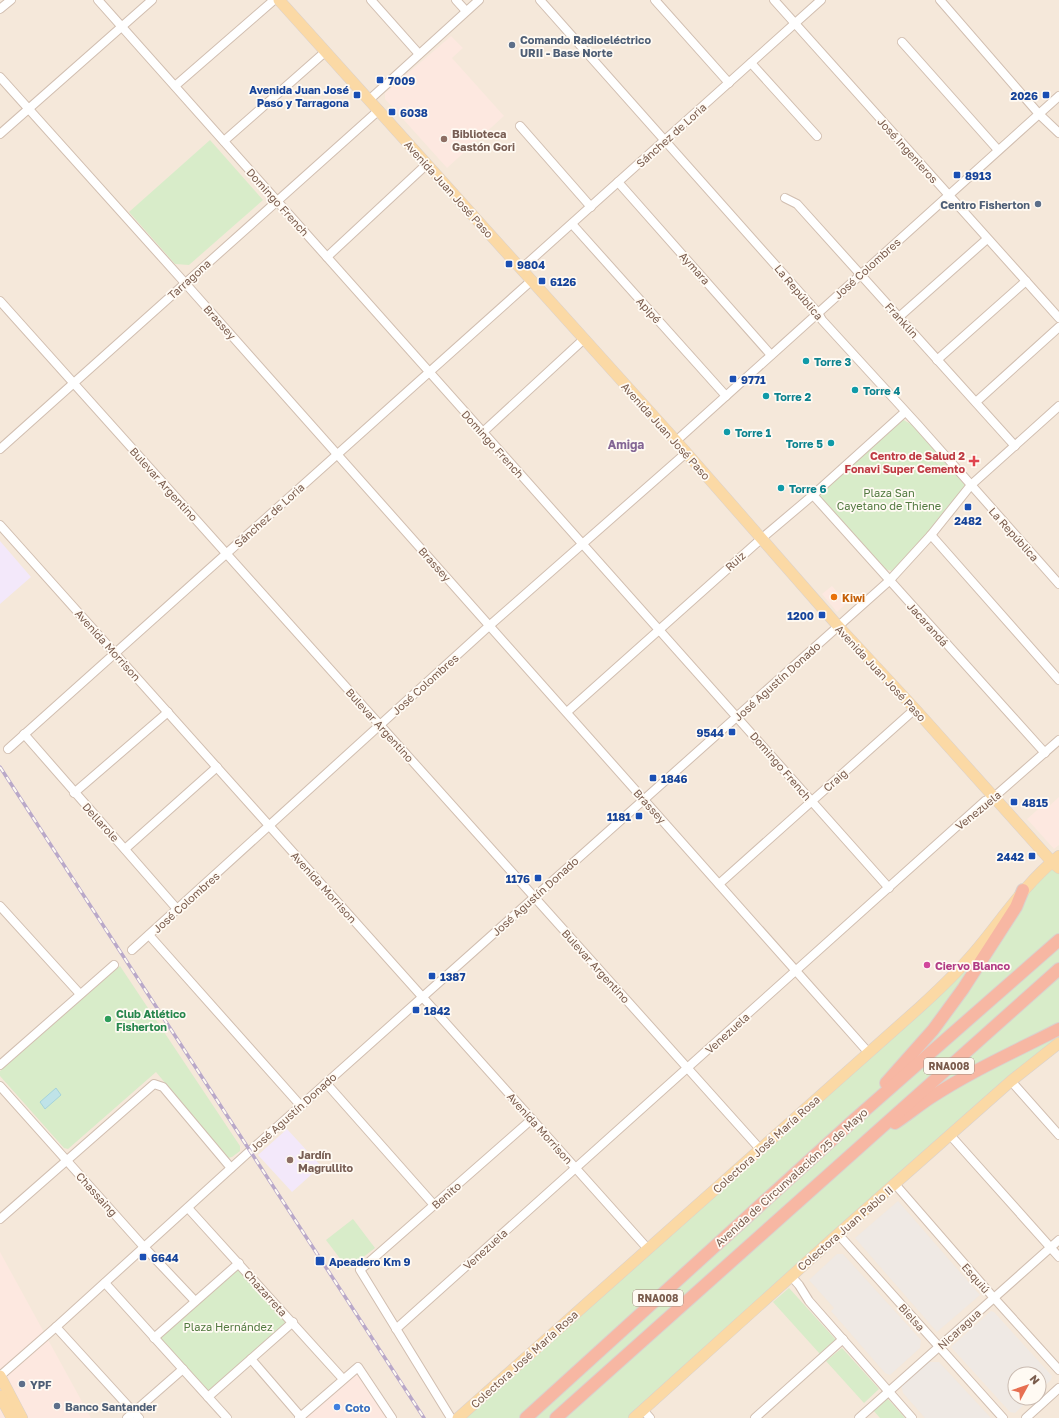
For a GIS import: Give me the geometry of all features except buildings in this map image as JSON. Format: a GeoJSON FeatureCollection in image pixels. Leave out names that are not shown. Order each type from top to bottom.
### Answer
{"type":"FeatureCollection","features":[{"type":"Feature","properties":{"kind":"highway"},"geometry":{"type":"LineString","coordinates":[[855,1119],[933,1030],[963,989],[1016,907],[1023,890]]}},
{"type":"Feature","properties":{"kind":"highway","name":"Avenida de Circunvalación 25 de Mayo"},"geometry":{"type":"LineString","coordinates":[[526,1418],[855,1119],[1059,940]]}},
{"type":"Feature","properties":{"kind":"highway","name":"Avenida de Circunvalación 25 de Mayo"},"geometry":{"type":"LineString","coordinates":[[556,1418],[1059,969]]}},
{"type":"Feature","properties":{"kind":"highway"},"geometry":{"type":"LineString","coordinates":[[840,1164],[930,1098],[1013,1051],[1059,1029]]}},
{"type":"Feature","properties":{"kind":"main road","name":"Avenida Juan José Paso"},"geometry":{"type":"LineString","coordinates":[[279,0],[676,441],[838,626],[994,797],[1057,862],[1059,878]]}},
{"type":"Feature","properties":{"kind":"main road","name":"Colectora José María Rosa"},"geometry":{"type":"LineString","coordinates":[[458,1418],[920,1007],[955,974],[982,943],[1023,890],[1057,862]]}},
{"type":"Feature","properties":{"kind":"main road","name":"Colectora Juan Pablo II"},"geometry":{"type":"LineString","coordinates":[[634,1418],[646,1414],[790,1276],[1010,1081],[1059,1043]]}},
{"type":"Feature","properties":{"kind":"main road"},"geometry":{"type":"LineString","coordinates":[[0,1376],[22,1418]]}},
{"type":"Feature","properties":{"kind":"main road"},"geometry":{"type":"LineString","coordinates":[[0,1396],[12,1418]]}},
{"type":"Feature","properties":{"kind":"street"},"geometry":{"type":"LineString","coordinates":[[0,9],[10,0]]}},
{"type":"Feature","properties":{"kind":"street","name":"Domingo French"},"geometry":{"type":"LineString","coordinates":[[98,0],[889,888]]}},
{"type":"Feature","properties":{"kind":"street"},"geometry":{"type":"LineString","coordinates":[[0,134],[152,0]]}},
{"type":"Feature","properties":{"kind":"street"},"geometry":{"type":"LineString","coordinates":[[175,86],[274,0]]}},
{"type":"Feature","properties":{"kind":"street"},"geometry":{"type":"LineString","coordinates":[[371,0],[419,54]]}},
{"type":"Feature","properties":{"kind":"street"},"geometry":{"type":"LineString","coordinates":[[456,0],[466,11]]}},
{"type":"Feature","properties":{"kind":"street"},"geometry":{"type":"LineString","coordinates":[[369,100],[479,0]]}},
{"type":"Feature","properties":{"kind":"street","name":"La República"},"geometry":{"type":"LineString","coordinates":[[540,0],[818,313],[822,320],[918,425],[1059,584]]}},
{"type":"Feature","properties":{"kind":"street"},"geometry":{"type":"LineString","coordinates":[[655,0],[729,83]]}},
{"type":"Feature","properties":{"kind":"street","name":"José Ingenieros"},"geometry":{"type":"LineString","coordinates":[[774,0],[1059,318]]}},
{"type":"Feature","properties":{"kind":"street","name":"Sánchez de Loria"},"geometry":{"type":"LineString","coordinates":[[521,269],[821,0]]}},
{"type":"Feature","properties":{"kind":"street"},"geometry":{"type":"LineString","coordinates":[[940,0],[1039,114],[1059,133]]}},
{"type":"Feature","properties":{"kind":"street"},"geometry":{"type":"LineString","coordinates":[[902,42],[998,150]]}},
{"type":"Feature","properties":{"kind":"street"},"geometry":{"type":"LineString","coordinates":[[224,142],[325,52]]}},
{"type":"Feature","properties":{"kind":"street"},"geometry":{"type":"LineString","coordinates":[[751,63],[817,136]]}},
{"type":"Feature","properties":{"kind":"street","name":"Brassey"},"geometry":{"type":"LineString","coordinates":[[0,77],[567,712],[868,1052]]}},
{"type":"Feature","properties":{"kind":"street","name":"José Colombres"},"geometry":{"type":"LineString","coordinates":[[676,441],[1059,96]]}},
{"type":"Feature","properties":{"kind":"street","name":"Tarragona"},"geometry":{"type":"LineString","coordinates":[[0,449],[378,110]]}},
{"type":"Feature","properties":{"kind":"street"},"geometry":{"type":"LineString","coordinates":[[520,126],[591,207]]}},
{"type":"Feature","properties":{"kind":"street"},"geometry":{"type":"LineString","coordinates":[[327,257],[427,164]]}},
{"type":"Feature","properties":{"kind":"street","name":"Aymara"},"geometry":{"type":"LineString","coordinates":[[618,182],[772,355]]}},
{"type":"Feature","properties":{"kind":"street","name":"Franklin"},"geometry":{"type":"LineString","coordinates":[[786,198],[797,204],[1015,446]]}},
{"type":"Feature","properties":{"kind":"street","name":"Apipé"},"geometry":{"type":"LineString","coordinates":[[572,224],[726,396]]}},
{"type":"Feature","properties":{"kind":"street"},"geometry":{"type":"LineString","coordinates":[[899,317],[987,239]]}},
{"type":"Feature","properties":{"kind":"street","name":"Sánchez de Loria"},"geometry":{"type":"LineString","coordinates":[[8,749],[531,281]]}},
{"type":"Feature","properties":{"kind":"street"},"geometry":{"type":"LineString","coordinates":[[937,360],[1026,281]]}},
{"type":"Feature","properties":{"kind":"street","name":"Bulevar Argentino"},"geometry":{"type":"LineString","coordinates":[[0,301],[760,1149]]}},
{"type":"Feature","properties":{"kind":"street"},"geometry":{"type":"LineString","coordinates":[[976,402],[1059,327]]}},
{"type":"Feature","properties":{"kind":"street"},"geometry":{"type":"LineString","coordinates":[[483,432],[584,339]]}},
{"type":"Feature","properties":{"kind":"street","name":"José Agustín Donado"},"geometry":{"type":"LineString","coordinates":[[0,1376],[422,997],[889,581],[930,535],[971,485],[1059,406]]}},
{"type":"Feature","properties":{"kind":"street","name":"Ruiz"},"geometry":{"type":"LineString","coordinates":[[567,712],[761,538],[813,495],[905,412]]}},
{"type":"Feature","properties":{"kind":"street","name":"José Colombres"},"geometry":{"type":"LineString","coordinates":[[132,950],[490,626],[686,453]]}},
{"type":"Feature","properties":{"kind":"street","name":"Jacarandá"},"geometry":{"type":"LineString","coordinates":[[813,495],[1045,753]]}},
{"type":"Feature","properties":{"kind":"street","name":"Avenida Morrison"},"geometry":{"type":"LineString","coordinates":[[0,525],[648,1249]]}},
{"type":"Feature","properties":{"kind":"street"},"geometry":{"type":"LineString","coordinates":[[930,535],[1059,680]]}},
{"type":"Feature","properties":{"kind":"street","name":"Craig"},"geometry":{"type":"LineString","coordinates":[[719,884],[915,709]]}},
{"type":"Feature","properties":{"kind":"street"},"geometry":{"type":"LineString","coordinates":[[74,793],[168,712]]}},
{"type":"Feature","properties":{"kind":"street","name":"Dellarole"},"geometry":{"type":"LineString","coordinates":[[24,734],[177,909]]}},
{"type":"Feature","properties":{"kind":"street","name":"Venezuela"},"geometry":{"type":"LineString","coordinates":[[396,1328],[575,1167],[797,971],[985,801],[994,797],[1059,740]]}},
{"type":"Feature","properties":{"kind":"street"},"geometry":{"type":"LineString","coordinates":[[125,849],[217,767]]}},
{"type":"Feature","properties":{"kind":"street"},"geometry":{"type":"LineString","coordinates":[[0,906],[80,994]]}},
{"type":"Feature","properties":{"kind":"street"},"geometry":{"type":"LineString","coordinates":[[149,935],[301,1106]]}},
{"type":"Feature","properties":{"kind":"street"},"geometry":{"type":"LineString","coordinates":[[0,1065],[114,965]]}},
{"type":"Feature","properties":{"kind":"street"},"geometry":{"type":"LineString","coordinates":[[1010,1081],[1059,1135]]}},
{"type":"Feature","properties":{"kind":"street"},"geometry":{"type":"LineString","coordinates":[[326,1083],[434,1205]]}},
{"type":"Feature","properties":{"kind":"street"},"geometry":{"type":"LineString","coordinates":[[0,1219],[154,1084],[163,1087],[231,1168]]}},
{"type":"Feature","properties":{"kind":"street","name":"Chassaing"},"geometry":{"type":"LineString","coordinates":[[0,1086],[144,1247],[195,1301]]}},
{"type":"Feature","properties":{"kind":"street","name":"Benito"},"geometry":{"type":"LineString","coordinates":[[396,1328],[360,1270],[532,1119]]}},
{"type":"Feature","properties":{"kind":"street"},"geometry":{"type":"LineString","coordinates":[[950,1135],[1059,1257]]}},
{"type":"Feature","properties":{"kind":"street","name":"Esquiú"},"geometry":{"type":"LineString","coordinates":[[895,1184],[1059,1370]]}},
{"type":"Feature","properties":{"kind":"street","name":"Chazarreta"},"geometry":{"type":"LineString","coordinates":[[188,1208],[293,1322],[343,1379]]}},
{"type":"Feature","properties":{"kind":"street","name":"Bielsa"},"geometry":{"type":"LineString","coordinates":[[838,1234],[1003,1418]]}},
{"type":"Feature","properties":{"kind":"street","name":"Nicaragua"},"geometry":{"type":"LineString","coordinates":[[858,1418],[1059,1240]]}},
{"type":"Feature","properties":{"kind":"street"},"geometry":{"type":"LineString","coordinates":[[154,1338],[239,1263]]}},
{"type":"Feature","properties":{"kind":"street"},"geometry":{"type":"LineString","coordinates":[[790,1276],[799,1285],[808,1301],[912,1418]]}},
{"type":"Feature","properties":{"kind":"street"},"geometry":{"type":"LineString","coordinates":[[105,1283],[227,1418]]}},
{"type":"Feature","properties":{"kind":"street"},"geometry":{"type":"LineString","coordinates":[[208,1397],[293,1322]]}},
{"type":"Feature","properties":{"kind":"street"},"geometry":{"type":"LineString","coordinates":[[56,1327],[136,1415]]}},
{"type":"Feature","properties":{"kind":"street"},"geometry":{"type":"LineString","coordinates":[[396,1328],[451,1418]]}},
{"type":"Feature","properties":{"kind":"street"},"geometry":{"type":"LineString","coordinates":[[755,1418],[843,1339]]}},
{"type":"Feature","properties":{"kind":"street"},"geometry":{"type":"LineString","coordinates":[[251,1360],[300,1417],[358,1367],[392,1418]]}},
{"type":"Feature","properties":{"kind":"street"},"geometry":{"type":"LineString","coordinates":[[127,1418],[136,1415],[183,1369]]}},
{"type":"Feature","properties":{"kind":"street"},"geometry":{"type":"LineString","coordinates":[[1026,1418],[1059,1388]]}},
{"type":"Feature","properties":{"kind":"shaded area"},"geometry":{"type":"Polygon","coordinates":[[[0,0],[1059,0],[1059,1418],[0,1418],[0,0]]]}},
{"type":"Feature","properties":{"kind":"shaded area"},"geometry":{"type":"Polygon","coordinates":[[[451,36],[463,48],[452,58],[504,116],[447,168],[385,99],[385,93],[451,36]]]}},
{"type":"Feature","properties":{"kind":"shaded area"},"geometry":{"type":"Polygon","coordinates":[[[0,541],[31,577],[0,604],[0,541]]]}},
{"type":"Feature","properties":{"kind":"shaded area"},"geometry":{"type":"Polygon","coordinates":[[[832,586],[847,603],[837,612],[822,594],[832,586]]]}},
{"type":"Feature","properties":{"kind":"shaded area"},"geometry":{"type":"Polygon","coordinates":[[[1059,797],[1059,845],[1054,849],[1027,819],[1045,803],[1048,807],[1059,797]]]}},
{"type":"Feature","properties":{"kind":"shaded area","name":"Jardín Magrullito"},"geometry":{"type":"Polygon","coordinates":[[[287,1129],[321,1166],[292,1192],[258,1155],[287,1129]]]}},
{"type":"Feature","properties":{"kind":"shaded area"},"geometry":{"type":"Polygon","coordinates":[[[898,1201],[980,1295],[937,1332],[855,1238],[898,1201]]]}},
{"type":"Feature","properties":{"kind":"shaded area"},"geometry":{"type":"Polygon","coordinates":[[[0,1252],[91,1418],[0,1418],[0,1252]]]}},
{"type":"Feature","properties":{"kind":"shaded area"},"geometry":{"type":"Polygon","coordinates":[[[837,1254],[843,1254],[921,1340],[920,1348],[890,1375],[885,1373],[831,1311],[834,1308],[809,1280],[837,1254]]]}},
{"type":"Feature","properties":{"kind":"shaded area"},"geometry":{"type":"Polygon","coordinates":[[[991,1311],[994,1312],[1043,1366],[1007,1366],[1007,1406],[1022,1406],[1015,1413],[1010,1412],[951,1347],[991,1311]]]}},
{"type":"Feature","properties":{"kind":"shaded area"},"geometry":{"type":"Polygon","coordinates":[[[927,1362],[939,1362],[991,1418],[925,1418],[903,1393],[901,1384],[927,1362]]]}},
{"type":"Feature","properties":{"kind":"shaded area"},"geometry":{"type":"Polygon","coordinates":[[[358,1367],[392,1418],[299,1418],[358,1367]]]}},
{"type":"Feature","properties":{"kind":"shaded area"},"geometry":{"type":"Polygon","coordinates":[[[1047,1370],[1052,1376],[1051,1380],[1047,1384],[1047,1370]]]}},
{"type":"Feature","properties":{"kind":"green space"},"geometry":{"type":"Polygon","coordinates":[[[210,140],[263,200],[189,265],[175,264],[129,212],[210,140]]]}},
{"type":"Feature","properties":{"kind":"green space","name":"Plaza San Cayetano de Thiene"},"geometry":{"type":"Polygon","coordinates":[[[902,419],[919,429],[964,482],[965,487],[928,532],[892,571],[881,568],[822,502],[820,495],[823,488],[902,419]]]}},
{"type":"Feature","properties":{"kind":"green space"},"geometry":{"type":"Polygon","coordinates":[[[1059,856],[1059,1043],[634,1418],[458,1418],[920,1007],[1059,856]]]}},
{"type":"Feature","properties":{"kind":"green space","name":"Club Atlético Fisherton"},"geometry":{"type":"Polygon","coordinates":[[[120,966],[240,1146],[240,1151],[232,1157],[228,1158],[156,1072],[68,1149],[64,1148],[0,1076],[0,1071],[120,966]]]}},
{"type":"Feature","properties":{"kind":"green space"},"geometry":{"type":"Polygon","coordinates":[[[353,1219],[375,1248],[348,1269],[326,1240],[353,1219]]]}},
{"type":"Feature","properties":{"kind":"green space","name":"Plaza Hernández"},"geometry":{"type":"Polygon","coordinates":[[[239,1263],[293,1322],[208,1397],[154,1338],[239,1263]]]}},
{"type":"Feature","properties":{"kind":"green space"},"geometry":{"type":"Polygon","coordinates":[[[789,1288],[836,1340],[820,1354],[773,1302],[789,1288]]]}},
{"type":"Feature","properties":{"kind":"green space"},"geometry":{"type":"Polygon","coordinates":[[[842,1348],[879,1389],[864,1403],[826,1361],[842,1348]]]}},
{"type":"Feature","properties":{"kind":"green space"},"geometry":{"type":"Polygon","coordinates":[[[887,1398],[905,1418],[880,1418],[873,1410],[887,1398]]]}},
{"type":"Feature","properties":{"kind":"water"},"geometry":{"type":"Polygon","coordinates":[[[56,1088],[61,1095],[45,1109],[40,1102],[56,1088]]]}},
{"type":"Feature","properties":{"kind":"railway"},"geometry":{"type":"LineString","coordinates":[[0,767],[424,1418]]}},
{"type":"Feature","properties":{"kind":"place","name":"Comando Radioeléctrico URII - Base Norte"},"geometry":{"type":"Point","coordinates":[512,45]}},
{"type":"Feature","properties":{"kind":"place","name":"7009"},"geometry":{"type":"Point","coordinates":[380,80]}},
{"type":"Feature","properties":{"kind":"place","name":"Avenida Juan José Paso y Tarragona"},"geometry":{"type":"Point","coordinates":[357,95]}},
{"type":"Feature","properties":{"kind":"place","name":"2026"},"geometry":{"type":"Point","coordinates":[1046,95]}},
{"type":"Feature","properties":{"kind":"place","name":"6038"},"geometry":{"type":"Point","coordinates":[392,112]}},
{"type":"Feature","properties":{"kind":"place","name":"Biblioteca Gastón Gori"},"geometry":{"type":"Point","coordinates":[444,139]}},
{"type":"Feature","properties":{"kind":"place","name":"8913"},"geometry":{"type":"Point","coordinates":[957,175]}},
{"type":"Feature","properties":{"kind":"place","name":"Centro Fisherton"},"geometry":{"type":"Point","coordinates":[1038,204]}},
{"type":"Feature","properties":{"kind":"place","name":"9804"},"geometry":{"type":"Point","coordinates":[509,264]}},
{"type":"Feature","properties":{"kind":"place","name":"6126"},"geometry":{"type":"Point","coordinates":[542,281]}},
{"type":"Feature","properties":{"kind":"place","name":"Torre 3"},"geometry":{"type":"Point","coordinates":[806,361]}},
{"type":"Feature","properties":{"kind":"place","name":"9771"},"geometry":{"type":"Point","coordinates":[733,379]}},
{"type":"Feature","properties":{"kind":"place","name":"Torre 4"},"geometry":{"type":"Point","coordinates":[855,390]}},
{"type":"Feature","properties":{"kind":"place","name":"Torre 2"},"geometry":{"type":"Point","coordinates":[766,396]}},
{"type":"Feature","properties":{"kind":"place","name":"Torre 1"},"geometry":{"type":"Point","coordinates":[727,432]}},
{"type":"Feature","properties":{"kind":"place","name":"Torre 5"},"geometry":{"type":"Point","coordinates":[831,443]}},
{"type":"Feature","properties":{"kind":"place","name":"Centro de Salud 2 Fonavi Super Cemento"},"geometry":{"type":"Point","coordinates":[974,461]}},
{"type":"Feature","properties":{"kind":"place","name":"Torre 6"},"geometry":{"type":"Point","coordinates":[781,488]}},
{"type":"Feature","properties":{"kind":"place","name":"2482"},"geometry":{"type":"Point","coordinates":[968,507]}},
{"type":"Feature","properties":{"kind":"place","name":"Kiwi"},"geometry":{"type":"Point","coordinates":[834,597]}},
{"type":"Feature","properties":{"kind":"place","name":"1200"},"geometry":{"type":"Point","coordinates":[822,615]}},
{"type":"Feature","properties":{"kind":"place","name":"9544"},"geometry":{"type":"Point","coordinates":[732,732]}},
{"type":"Feature","properties":{"kind":"place","name":"1846"},"geometry":{"type":"Point","coordinates":[653,778]}},
{"type":"Feature","properties":{"kind":"place","name":"4815"},"geometry":{"type":"Point","coordinates":[1014,802]}},
{"type":"Feature","properties":{"kind":"place","name":"1181"},"geometry":{"type":"Point","coordinates":[639,816]}},
{"type":"Feature","properties":{"kind":"place","name":"2442"},"geometry":{"type":"Point","coordinates":[1032,856]}},
{"type":"Feature","properties":{"kind":"place","name":"1176"},"geometry":{"type":"Point","coordinates":[538,878]}},
{"type":"Feature","properties":{"kind":"place","name":"Ciervo Blanco"},"geometry":{"type":"Point","coordinates":[927,965]}},
{"type":"Feature","properties":{"kind":"place","name":"1387"},"geometry":{"type":"Point","coordinates":[432,976]}},
{"type":"Feature","properties":{"kind":"place","name":"1842"},"geometry":{"type":"Point","coordinates":[416,1010]}},
{"type":"Feature","properties":{"kind":"place","name":"Club Atlético Fisherton"},"geometry":{"type":"Point","coordinates":[108,1019]}},
{"type":"Feature","properties":{"kind":"place","name":"Jardín Magrullito"},"geometry":{"type":"Point","coordinates":[290,1160]}},
{"type":"Feature","properties":{"kind":"place","name":"6644"},"geometry":{"type":"Point","coordinates":[143,1257]}},
{"type":"Feature","properties":{"kind":"place","name":"Apeadero Km 9"},"geometry":{"type":"Point","coordinates":[320,1261]}},
{"type":"Feature","properties":{"kind":"place","name":"YPF"},"geometry":{"type":"Point","coordinates":[22,1384]}},
{"type":"Feature","properties":{"kind":"place","name":"Banco Santander"},"geometry":{"type":"Point","coordinates":[57,1406]}},
{"type":"Feature","properties":{"kind":"place","name":"Coto"},"geometry":{"type":"Point","coordinates":[337,1407]}},
{"type":"Feature","properties":{"kind":"district","name":"Amiga"},"geometry":{"type":"Point","coordinates":[626,444]}}]}
